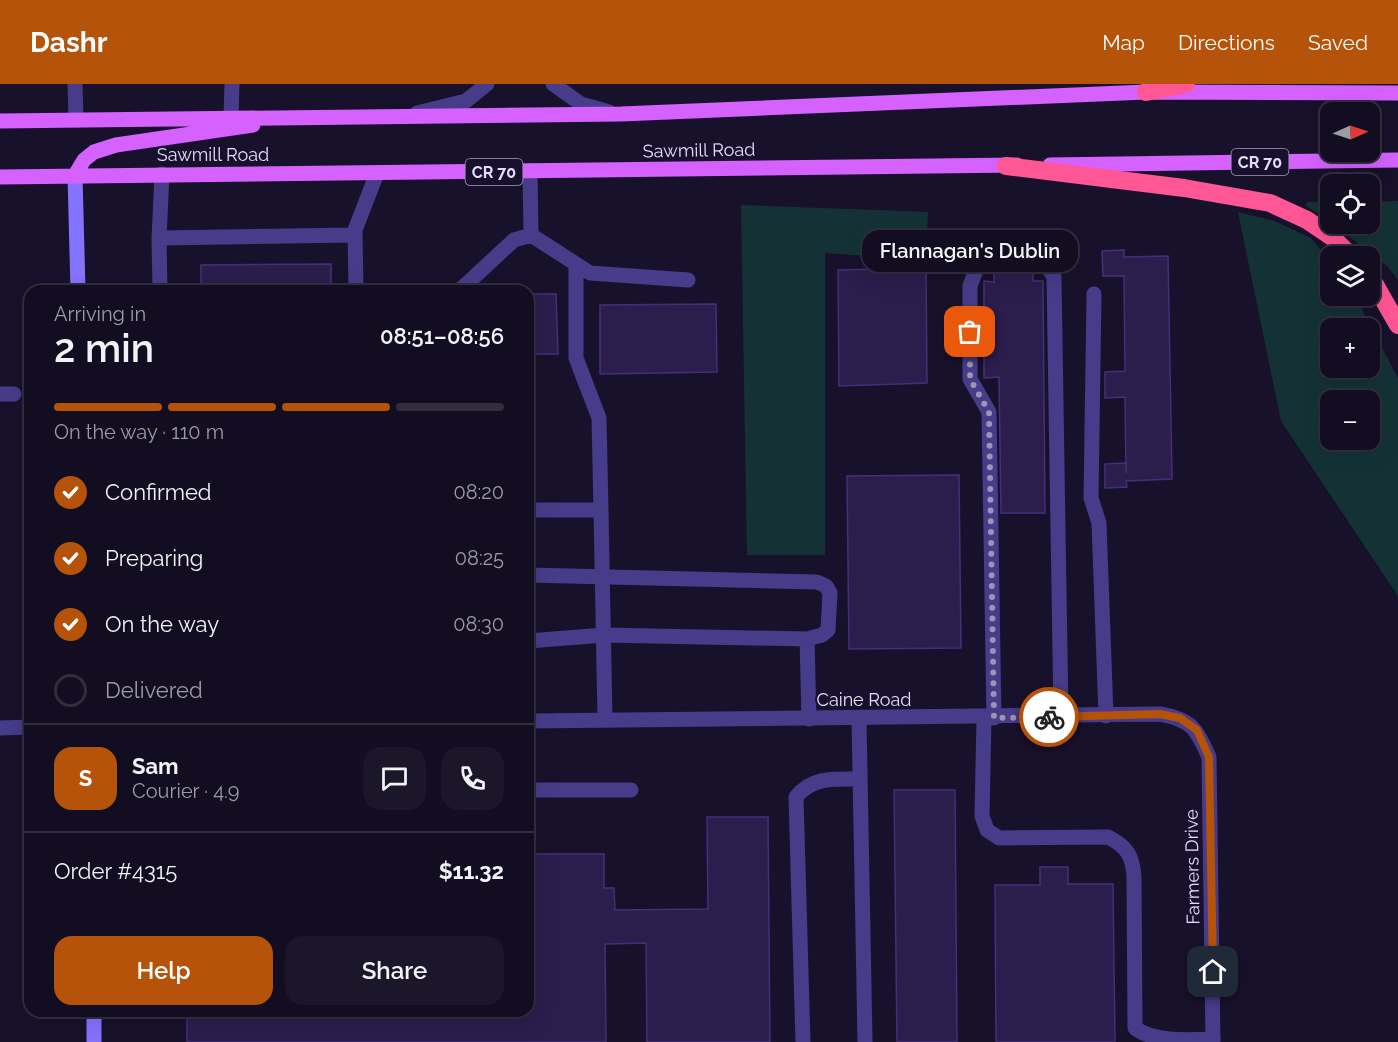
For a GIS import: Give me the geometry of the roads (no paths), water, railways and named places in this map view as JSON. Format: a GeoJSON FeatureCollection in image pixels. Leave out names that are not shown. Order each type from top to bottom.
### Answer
{"type":"FeatureCollection","features":[{"type":"Feature","properties":{"kind":"highway"},"geometry":{"type":"LineString","coordinates":[[1146,92],[1186,84]]}},
{"type":"Feature","properties":{"kind":"highway"},"geometry":{"type":"LineString","coordinates":[[1006,166],[1184,188],[1270,203],[1307,220],[1341,246]]}},
{"type":"Feature","properties":{"kind":"highway"},"geometry":{"type":"LineString","coordinates":[[1380,294],[1398,325]]}},
{"type":"Feature","properties":{"kind":"main road","name":"Sawmill Road"},"geometry":{"type":"LineString","coordinates":[[0,121],[621,114],[1146,92],[1398,93]]}},
{"type":"Feature","properties":{"kind":"main road"},"geometry":{"type":"LineString","coordinates":[[78,285],[75,174],[84,160],[93,152],[116,145],[304,117]]}},
{"type":"Feature","properties":{"kind":"main road","name":"Sawmill Road"},"geometry":{"type":"LineString","coordinates":[[0,177],[75,174],[377,173],[1398,160]]}},
{"type":"Feature","properties":{"kind":"main road"},"geometry":{"type":"LineString","coordinates":[[94,1017],[94,1042]]}},
{"type":"Feature","properties":{"kind":"street"},"geometry":{"type":"LineString","coordinates":[[75,84],[76,120]]}},
{"type":"Feature","properties":{"kind":"street"},"geometry":{"type":"LineString","coordinates":[[231,118],[232,84]]}},
{"type":"Feature","properties":{"kind":"street"},"geometry":{"type":"LineString","coordinates":[[390,116],[459,103],[475,96],[488,84]]}},
{"type":"Feature","properties":{"kind":"street"},"geometry":{"type":"LineString","coordinates":[[553,84],[580,104],[621,114]]}},
{"type":"Feature","properties":{"kind":"street"},"geometry":{"type":"LineString","coordinates":[[530,171],[531,235]]}},
{"type":"Feature","properties":{"kind":"street"},"geometry":{"type":"LineString","coordinates":[[356,285],[355,235],[377,173]]}},
{"type":"Feature","properties":{"kind":"street"},"geometry":{"type":"LineString","coordinates":[[160,285],[162,174]]}},
{"type":"Feature","properties":{"kind":"street"},"geometry":{"type":"LineString","coordinates":[[159,238],[355,235]]}},
{"type":"Feature","properties":{"kind":"street"},"geometry":{"type":"LineString","coordinates":[[465,285],[514,240],[531,235],[590,273],[688,280]]}},
{"type":"Feature","properties":{"kind":"street"},"geometry":{"type":"LineString","coordinates":[[1061,716],[1054,277],[1039,253],[1009,246],[982,254],[970,286],[970,379],[989,412],[989,718],[982,816],[987,830],[999,838],[1108,837],[1122,844],[1133,859],[1135,1028],[1143,1037],[1158,1042],[1213,1040]]}},
{"type":"Feature","properties":{"kind":"street"},"geometry":{"type":"LineString","coordinates":[[576,264],[576,358],[599,418],[605,720]]}},
{"type":"Feature","properties":{"kind":"street"},"geometry":{"type":"LineString","coordinates":[[1094,294],[1091,498],[1099,523],[1106,716]]}},
{"type":"Feature","properties":{"kind":"street"},"geometry":{"type":"LineString","coordinates":[[534,510],[601,510]]}},
{"type":"Feature","properties":{"kind":"street"},"geometry":{"type":"LineString","coordinates":[[534,575],[817,582],[826,586],[830,593],[828,630],[822,635],[807,639],[604,635],[534,641]]}},
{"type":"Feature","properties":{"kind":"street"},"geometry":{"type":"LineString","coordinates":[[807,639],[809,719]]}},
{"type":"Feature","properties":{"kind":"street","name":"Caine Road"},"geometry":{"type":"LineString","coordinates":[[534,720],[989,718],[1160,714],[1180,718],[1197,730]]}},
{"type":"Feature","properties":{"kind":"street"},"geometry":{"type":"LineString","coordinates":[[859,719],[865,1042]]}},
{"type":"Feature","properties":{"kind":"street"},"geometry":{"type":"LineString","coordinates":[[0,728],[24,727]]}},
{"type":"Feature","properties":{"kind":"street","name":"Farmers Drive"},"geometry":{"type":"LineString","coordinates":[[1197,730],[1209,757],[1213,1040]]}},
{"type":"Feature","properties":{"kind":"street"},"geometry":{"type":"LineString","coordinates":[[803,1042],[796,797],[804,787],[824,779],[860,779]]}},
{"type":"Feature","properties":{"kind":"street"},"geometry":{"type":"LineString","coordinates":[[534,790],[631,790]]}},
{"type":"Feature","properties":{"kind":"place","name":"Flannagan's Dublin"},"geometry":{"type":"Point","coordinates":[970,332]}}]}
